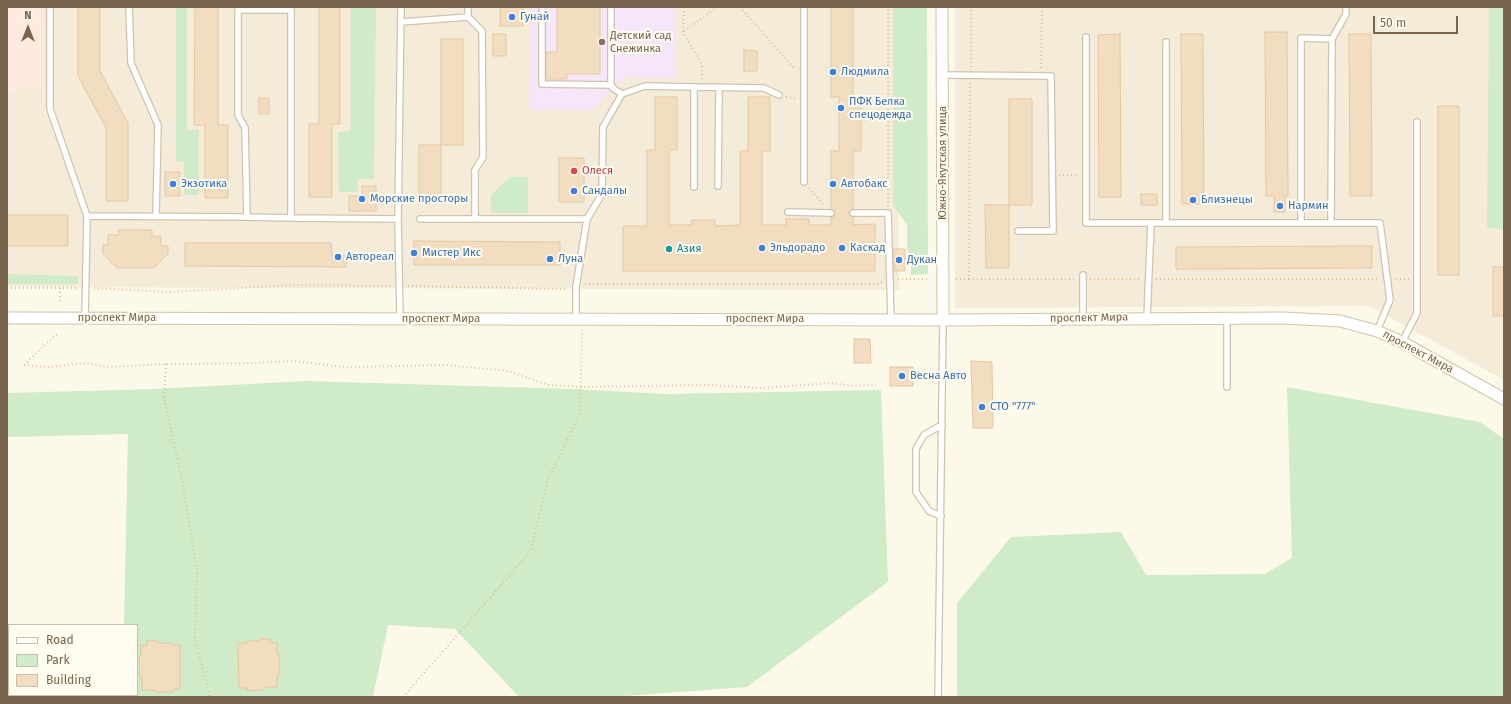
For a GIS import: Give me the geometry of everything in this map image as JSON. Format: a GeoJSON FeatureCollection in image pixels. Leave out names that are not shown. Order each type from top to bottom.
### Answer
{"type":"FeatureCollection","features":[{"type":"Feature","properties":{"kind":"street","name":"Южно-Якутская улица"},"geometry":{"type":"LineString","coordinates":[[942,7],[943,320]]}},
{"type":"Feature","properties":{"kind":"street","name":"проспект Мира"},"geometry":{"type":"LineString","coordinates":[[7,318],[943,320],[1283,318],[1340,321],[1377,331],[1402,342],[1504,399]]}},
{"type":"Feature","properties":{"kind":"lane"},"geometry":{"type":"LineString","coordinates":[[50,7],[50,108],[88,216],[85,318]]}},
{"type":"Feature","properties":{"kind":"lane"},"geometry":{"type":"LineString","coordinates":[[129,7],[130,63],[158,125],[156,216]]}},
{"type":"Feature","properties":{"kind":"lane"},"geometry":{"type":"LineString","coordinates":[[400,319],[398,219],[401,7]]}},
{"type":"Feature","properties":{"kind":"lane"},"geometry":{"type":"LineString","coordinates":[[468,7],[468,17],[482,31],[483,157],[475,170],[475,219]]}},
{"type":"Feature","properties":{"kind":"lane"},"geometry":{"type":"LineString","coordinates":[[542,7],[542,84],[611,85]]}},
{"type":"Feature","properties":{"kind":"lane"},"geometry":{"type":"LineString","coordinates":[[611,7],[611,85],[622,94]]}},
{"type":"Feature","properties":{"kind":"lane"},"geometry":{"type":"LineString","coordinates":[[804,7],[804,182]]}},
{"type":"Feature","properties":{"kind":"lane"},"geometry":{"type":"LineString","coordinates":[[1331,223],[1332,39],[1346,14],[1346,7]]}},
{"type":"Feature","properties":{"kind":"lane"},"geometry":{"type":"LineString","coordinates":[[247,217],[245,128],[238,115],[238,10],[291,10],[291,218]]}},
{"type":"Feature","properties":{"kind":"lane"},"geometry":{"type":"LineString","coordinates":[[401,22],[468,17]]}},
{"type":"Feature","properties":{"kind":"lane"},"geometry":{"type":"LineString","coordinates":[[1086,38],[1086,223],[1380,224],[1390,300],[1377,331]]}},
{"type":"Feature","properties":{"kind":"lane"},"geometry":{"type":"LineString","coordinates":[[1301,223],[1301,38],[1332,39]]}},
{"type":"Feature","properties":{"kind":"lane"},"geometry":{"type":"LineString","coordinates":[[1166,42],[1166,223]]}},
{"type":"Feature","properties":{"kind":"lane"},"geometry":{"type":"LineString","coordinates":[[943,75],[1051,76],[1052,231],[1018,232]]}},
{"type":"Feature","properties":{"kind":"lane"},"geometry":{"type":"LineString","coordinates":[[579,319],[576,287],[587,219],[602,194],[603,127],[622,94],[645,86],[764,88],[779,95]]}},
{"type":"Feature","properties":{"kind":"lane"},"geometry":{"type":"LineString","coordinates":[[694,87],[694,187]]}},
{"type":"Feature","properties":{"kind":"lane"},"geometry":{"type":"LineString","coordinates":[[718,186],[719,87]]}},
{"type":"Feature","properties":{"kind":"lane"},"geometry":{"type":"LineString","coordinates":[[1402,342],[1416,313],[1417,122]]}},
{"type":"Feature","properties":{"kind":"lane"},"geometry":{"type":"LineString","coordinates":[[788,212],[831,213]]}},
{"type":"Feature","properties":{"kind":"lane"},"geometry":{"type":"LineString","coordinates":[[853,213],[888,213],[891,320]]}},
{"type":"Feature","properties":{"kind":"lane"},"geometry":{"type":"LineString","coordinates":[[88,216],[398,219]]}},
{"type":"Feature","properties":{"kind":"lane"},"geometry":{"type":"LineString","coordinates":[[420,219],[587,219]]}},
{"type":"Feature","properties":{"kind":"lane"},"geometry":{"type":"LineString","coordinates":[[1147,318],[1151,223]]}},
{"type":"Feature","properties":{"kind":"lane"},"geometry":{"type":"LineString","coordinates":[[1083,275],[1083,318]]}},
{"type":"Feature","properties":{"kind":"lane"},"geometry":{"type":"LineString","coordinates":[[1227,318],[1227,387]]}},
{"type":"Feature","properties":{"kind":"lane"},"geometry":{"type":"LineString","coordinates":[[938,697],[943,320]]}},
{"type":"Feature","properties":{"kind":"lane"},"geometry":{"type":"LineString","coordinates":[[940,516],[929,511],[916,492],[916,449],[924,435],[942,425]]}},
{"type":"Feature","properties":{"kind":"path"},"geometry":{"type":"LineString","coordinates":[[684,7],[684,32],[702,65],[702,87]]}},
{"type":"Feature","properties":{"kind":"path"},"geometry":{"type":"LineString","coordinates":[[684,32],[717,7]]}},
{"type":"Feature","properties":{"kind":"path"},"geometry":{"type":"LineString","coordinates":[[740,7],[793,68]]}},
{"type":"Feature","properties":{"kind":"path"},"geometry":{"type":"LineString","coordinates":[[888,7],[888,213]]}},
{"type":"Feature","properties":{"kind":"path"},"geometry":{"type":"LineString","coordinates":[[1041,76],[1042,7]]}},
{"type":"Feature","properties":{"kind":"path"},"geometry":{"type":"LineString","coordinates":[[1052,175],[1086,175]]}},
{"type":"Feature","properties":{"kind":"path"},"geometry":{"type":"LineString","coordinates":[[804,182],[831,213]]}},
{"type":"Feature","properties":{"kind":"path"},"geometry":{"type":"LineString","coordinates":[[7,288],[86,288],[169,292],[295,285],[572,289],[583,284],[876,284],[890,279],[928,279]]}},
{"type":"Feature","properties":{"kind":"path"},"geometry":{"type":"LineString","coordinates":[[956,279],[969,279]]}},
{"type":"Feature","properties":{"kind":"path"},"geometry":{"type":"LineString","coordinates":[[60,288],[60,302]]}},
{"type":"Feature","properties":{"kind":"path"},"geometry":{"type":"LineString","coordinates":[[403,697],[531,551],[547,482],[580,412],[581,387],[579,319]]}},
{"type":"Feature","properties":{"kind":"path"},"geometry":{"type":"LineString","coordinates":[[60,334],[54,336],[24,365],[48,367],[86,363],[108,367],[294,361],[345,367],[447,365],[508,371],[548,385],[581,387],[707,385],[762,388],[832,383],[853,386],[876,385]]}},
{"type":"Feature","properties":{"kind":"path"},"geometry":{"type":"LineString","coordinates":[[166,364],[164,397],[182,481],[197,571],[195,638],[210,697]]}},
{"type":"Feature","properties":{"kind":"shaded area"},"geometry":{"type":"Polygon","coordinates":[[[7,7],[898,7],[899,290],[7,287],[7,7]]]}},
{"type":"Feature","properties":{"kind":"shaded area"},"geometry":{"type":"Polygon","coordinates":[[[7,7],[41,7],[42,87],[7,91],[7,7]]]}},
{"type":"Feature","properties":{"kind":"shaded area","name":"Детский сад Снежинка"},"geometry":{"type":"Polygon","coordinates":[[[530,7],[676,7],[675,78],[625,77],[592,110],[529,110],[530,7]]]}},
{"type":"Feature","properties":{"kind":"shaded area"},"geometry":{"type":"Polygon","coordinates":[[[955,7],[1504,7],[1504,380],[1369,306],[955,308],[955,7]]]}},
{"type":"Feature","properties":{"kind":"green space"},"geometry":{"type":"Polygon","coordinates":[[[176,7],[187,7],[187,130],[199,130],[199,195],[184,195],[184,162],[176,161],[176,7]]]}},
{"type":"Feature","properties":{"kind":"green space"},"geometry":{"type":"Polygon","coordinates":[[[351,7],[376,7],[374,179],[358,179],[358,192],[339,192],[338,132],[351,131],[351,7]]]}},
{"type":"Feature","properties":{"kind":"green space"},"geometry":{"type":"Polygon","coordinates":[[[893,7],[927,7],[928,274],[911,275],[911,263],[907,249],[907,225],[893,205],[893,7]]]}},
{"type":"Feature","properties":{"kind":"green space"},"geometry":{"type":"Polygon","coordinates":[[[1489,7],[1504,7],[1504,229],[1487,228],[1489,7]]]}},
{"type":"Feature","properties":{"kind":"green space"},"geometry":{"type":"Polygon","coordinates":[[[510,177],[528,177],[528,213],[491,213],[491,195],[510,177]]]}},
{"type":"Feature","properties":{"kind":"green space"},"geometry":{"type":"Polygon","coordinates":[[[7,274],[78,276],[78,284],[7,284],[7,274]]]}},
{"type":"Feature","properties":{"kind":"green space"},"geometry":{"type":"Polygon","coordinates":[[[305,381],[572,389],[666,394],[881,390],[888,582],[747,687],[611,697],[519,697],[455,629],[388,625],[373,697],[7,697],[138,696],[138,624],[124,624],[128,434],[7,437],[7,393],[156,389],[305,381]]]}},
{"type":"Feature","properties":{"kind":"green space"},"geometry":{"type":"Polygon","coordinates":[[[1287,387],[1480,422],[1504,439],[1504,697],[957,697],[957,603],[1011,537],[1121,532],[1146,575],[1265,574],[1292,558],[1287,387]]]}},
{"type":"Feature","properties":{"kind":"building"},"geometry":{"type":"Polygon","coordinates":[[[78,7],[100,7],[100,71],[128,123],[128,201],[106,201],[106,128],[78,76],[78,7]]]}},
{"type":"Feature","properties":{"kind":"building"},"geometry":{"type":"Polygon","coordinates":[[[195,7],[218,7],[218,125],[228,125],[228,198],[205,198],[205,125],[194,125],[195,7]]]}},
{"type":"Feature","properties":{"kind":"building"},"geometry":{"type":"Polygon","coordinates":[[[319,7],[340,7],[340,124],[332,124],[332,197],[309,197],[309,124],[319,124],[319,7]]]}},
{"type":"Feature","properties":{"kind":"building","name":"Гунай"},"geometry":{"type":"Polygon","coordinates":[[[500,7],[523,7],[523,26],[500,26],[500,7]]]}},
{"type":"Feature","properties":{"kind":"building"},"geometry":{"type":"Polygon","coordinates":[[[557,7],[600,7],[600,74],[567,74],[567,79],[546,79],[546,52],[557,52],[557,7]]]}},
{"type":"Feature","properties":{"kind":"building"},"geometry":{"type":"Polygon","coordinates":[[[831,7],[853,7],[853,97],[861,97],[861,151],[853,151],[853,209],[849,213],[853,217],[853,225],[875,224],[875,271],[623,271],[623,226],[647,226],[647,150],[655,150],[655,97],[677,97],[677,150],[669,150],[669,225],[692,225],[692,220],[715,220],[715,226],[740,225],[740,151],[748,151],[748,97],[770,97],[770,151],[762,151],[762,225],[786,225],[786,219],[809,219],[809,225],[831,225],[831,217],[834,216],[835,213],[834,210],[831,209],[831,151],[839,151],[839,97],[831,97],[831,7]]]}},
{"type":"Feature","properties":{"kind":"building"},"geometry":{"type":"Polygon","coordinates":[[[1265,32],[1287,32],[1288,196],[1285,196],[1285,212],[1274,212],[1274,196],[1266,196],[1265,32]]]}},
{"type":"Feature","properties":{"kind":"building"},"geometry":{"type":"Polygon","coordinates":[[[493,34],[506,34],[506,56],[493,56],[493,34]]]}},
{"type":"Feature","properties":{"kind":"building"},"geometry":{"type":"Polygon","coordinates":[[[1120,34],[1121,197],[1099,197],[1098,35],[1120,34]]]}},
{"type":"Feature","properties":{"kind":"building"},"geometry":{"type":"Polygon","coordinates":[[[1181,34],[1203,34],[1204,204],[1182,204],[1181,34]]]}},
{"type":"Feature","properties":{"kind":"building"},"geometry":{"type":"Polygon","coordinates":[[[1349,34],[1371,34],[1372,196],[1350,196],[1349,34]]]}},
{"type":"Feature","properties":{"kind":"building"},"geometry":{"type":"Polygon","coordinates":[[[441,39],[463,39],[463,145],[441,145],[441,39]]]}},
{"type":"Feature","properties":{"kind":"building"},"geometry":{"type":"Polygon","coordinates":[[[744,50],[757,51],[757,71],[744,71],[744,50]]]}},
{"type":"Feature","properties":{"kind":"building"},"geometry":{"type":"Polygon","coordinates":[[[259,98],[269,98],[269,114],[259,114],[259,98]]]}},
{"type":"Feature","properties":{"kind":"building"},"geometry":{"type":"Polygon","coordinates":[[[1009,99],[1032,99],[1032,205],[1009,205],[1009,99]]]}},
{"type":"Feature","properties":{"kind":"building"},"geometry":{"type":"Polygon","coordinates":[[[1438,106],[1459,106],[1459,275],[1438,275],[1438,106]]]}},
{"type":"Feature","properties":{"kind":"building"},"geometry":{"type":"Polygon","coordinates":[[[419,145],[441,145],[441,198],[419,198],[419,145]]]}},
{"type":"Feature","properties":{"kind":"building"},"geometry":{"type":"Polygon","coordinates":[[[559,158],[584,158],[584,202],[559,202],[559,158]]]}},
{"type":"Feature","properties":{"kind":"building","name":"Экзотика"},"geometry":{"type":"Polygon","coordinates":[[[165,172],[180,172],[180,196],[165,196],[165,172]]]}},
{"type":"Feature","properties":{"kind":"building","name":"Морские просторы"},"geometry":{"type":"Polygon","coordinates":[[[362,186],[376,186],[376,211],[349,211],[349,196],[362,196],[362,186]]]}},
{"type":"Feature","properties":{"kind":"building"},"geometry":{"type":"Polygon","coordinates":[[[1141,194],[1157,194],[1157,205],[1141,205],[1141,194]]]}},
{"type":"Feature","properties":{"kind":"building"},"geometry":{"type":"Polygon","coordinates":[[[985,205],[1009,205],[1009,268],[986,268],[985,205]]]}},
{"type":"Feature","properties":{"kind":"building"},"geometry":{"type":"Polygon","coordinates":[[[7,215],[68,215],[68,246],[7,246],[7,215]]]}},
{"type":"Feature","properties":{"kind":"building"},"geometry":{"type":"Polygon","coordinates":[[[119,230],[152,230],[152,236],[161,236],[161,246],[168,246],[168,254],[154,268],[117,268],[103,254],[103,245],[108,245],[108,235],[118,235],[119,230]]]}},
{"type":"Feature","properties":{"kind":"building"},"geometry":{"type":"Polygon","coordinates":[[[414,241],[560,242],[560,265],[414,265],[414,241]]]}},
{"type":"Feature","properties":{"kind":"building"},"geometry":{"type":"Polygon","coordinates":[[[185,243],[331,243],[332,256],[346,256],[346,267],[185,266],[185,243]]]}},
{"type":"Feature","properties":{"kind":"building"},"geometry":{"type":"Polygon","coordinates":[[[1372,246],[1372,268],[1176,269],[1176,247],[1372,246]]]}},
{"type":"Feature","properties":{"kind":"building","name":"Дукан"},"geometry":{"type":"Polygon","coordinates":[[[894,249],[905,249],[905,271],[894,271],[894,249]]]}},
{"type":"Feature","properties":{"kind":"building"},"geometry":{"type":"Polygon","coordinates":[[[1493,267],[1504,267],[1504,316],[1493,316],[1493,267]]]}},
{"type":"Feature","properties":{"kind":"building"},"geometry":{"type":"Polygon","coordinates":[[[854,339],[870,339],[871,363],[854,363],[854,339]]]}},
{"type":"Feature","properties":{"kind":"building","name":"СТО \"777\""},"geometry":{"type":"Polygon","coordinates":[[[971,361],[992,362],[993,428],[973,428],[971,361]]]}},
{"type":"Feature","properties":{"kind":"building","name":"Весна Авто"},"geometry":{"type":"Polygon","coordinates":[[[890,367],[913,367],[913,386],[890,386],[890,367]]]}},
{"type":"Feature","properties":{"kind":"building"},"geometry":{"type":"Polygon","coordinates":[[[260,639],[270,639],[270,643],[277,643],[277,654],[279,654],[279,676],[277,676],[277,687],[264,687],[264,690],[247,691],[247,688],[239,688],[238,643],[260,641],[260,639]]]}},
{"type":"Feature","properties":{"kind":"building"},"geometry":{"type":"Polygon","coordinates":[[[147,641],[158,641],[158,643],[180,645],[180,689],[173,689],[173,692],[142,690],[139,656],[141,656],[141,645],[147,645],[147,641]]]}},
{"type":"Feature","properties":{"kind":"place","name":"Гунай"},"geometry":{"type":"Point","coordinates":[512,17]}},
{"type":"Feature","properties":{"kind":"place","name":"Детский сад Снежинка"},"geometry":{"type":"Point","coordinates":[602,42]}},
{"type":"Feature","properties":{"kind":"place","name":"Людмила"},"geometry":{"type":"Point","coordinates":[833,72]}},
{"type":"Feature","properties":{"kind":"place","name":"ПФК Белка спецодежда"},"geometry":{"type":"Point","coordinates":[841,108]}},
{"type":"Feature","properties":{"kind":"place","name":"Олеся"},"geometry":{"type":"Point","coordinates":[574,171]}},
{"type":"Feature","properties":{"kind":"place","name":"Экзотика"},"geometry":{"type":"Point","coordinates":[173,184]}},
{"type":"Feature","properties":{"kind":"place","name":"Автобакс"},"geometry":{"type":"Point","coordinates":[833,184]}},
{"type":"Feature","properties":{"kind":"place","name":"Сандалы"},"geometry":{"type":"Point","coordinates":[574,191]}},
{"type":"Feature","properties":{"kind":"place","name":"Морские просторы"},"geometry":{"type":"Point","coordinates":[362,199]}},
{"type":"Feature","properties":{"kind":"place","name":"Близнецы"},"geometry":{"type":"Point","coordinates":[1193,200]}},
{"type":"Feature","properties":{"kind":"place","name":"Нармин"},"geometry":{"type":"Point","coordinates":[1280,206]}},
{"type":"Feature","properties":{"kind":"place","name":"Эльдорадо"},"geometry":{"type":"Point","coordinates":[762,248]}},
{"type":"Feature","properties":{"kind":"place","name":"Каскад"},"geometry":{"type":"Point","coordinates":[842,248]}},
{"type":"Feature","properties":{"kind":"place","name":"Азия"},"geometry":{"type":"Point","coordinates":[669,249]}},
{"type":"Feature","properties":{"kind":"place","name":"Мистер Икс"},"geometry":{"type":"Point","coordinates":[414,253]}},
{"type":"Feature","properties":{"kind":"place","name":"Автореал"},"geometry":{"type":"Point","coordinates":[338,257]}},
{"type":"Feature","properties":{"kind":"place","name":"Луна"},"geometry":{"type":"Point","coordinates":[550,259]}},
{"type":"Feature","properties":{"kind":"place","name":"Дукан"},"geometry":{"type":"Point","coordinates":[899,260]}},
{"type":"Feature","properties":{"kind":"place","name":"Весна Авто"},"geometry":{"type":"Point","coordinates":[902,376]}},
{"type":"Feature","properties":{"kind":"place","name":"СТО \"777\""},"geometry":{"type":"Point","coordinates":[982,407]}}]}
